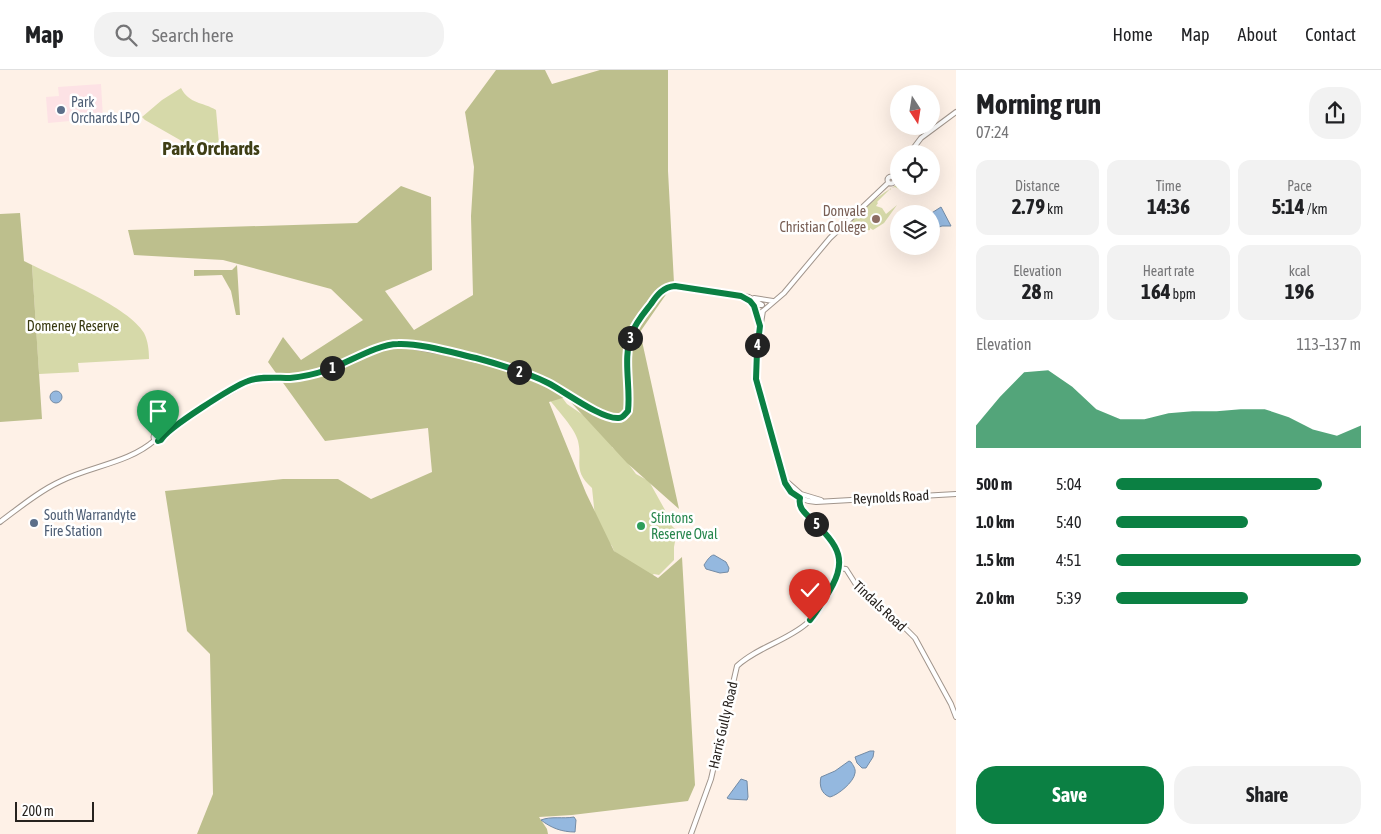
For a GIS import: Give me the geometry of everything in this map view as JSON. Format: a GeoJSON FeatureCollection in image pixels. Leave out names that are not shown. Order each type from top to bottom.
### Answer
{"type":"FeatureCollection","features":[{"type":"Feature","properties":{"kind":"main road"},"geometry":{"type":"LineString","coordinates":[[916,145],[921,138],[956,112]]}},
{"type":"Feature","properties":{"kind":"main road"},"geometry":{"type":"LineString","coordinates":[[756,310],[760,313],[779,297],[830,238],[888,183],[888,178],[890,178]]}},
{"type":"Feature","properties":{"kind":"main road"},"geometry":{"type":"LineString","coordinates":[[155,439],[159,441],[162,435],[249,380],[291,378],[316,373],[354,360],[382,347],[399,344],[469,357],[500,366],[546,382],[582,404],[612,417],[619,418],[628,411],[628,354],[631,335],[660,292],[675,286],[773,300]]}},
{"type":"Feature","properties":{"kind":"main road"},"geometry":{"type":"LineString","coordinates":[[741,296],[751,302],[756,310],[760,326]]}},
{"type":"Feature","properties":{"kind":"main road"},"geometry":{"type":"LineString","coordinates":[[749,297],[762,305],[756,379],[783,478],[802,497],[799,502],[832,541],[838,556],[839,569]]}},
{"type":"Feature","properties":{"kind":"main road"},"geometry":{"type":"LineString","coordinates":[[756,310],[756,306],[779,297]]}},
{"type":"Feature","properties":{"kind":"main road"},"geometry":{"type":"LineString","coordinates":[[0,522],[60,481],[111,463],[138,451],[155,439],[157,433],[162,435]]}},
{"type":"Feature","properties":{"kind":"main road","name":"Reynolds Road"},"geometry":{"type":"LineString","coordinates":[[802,497],[812,502],[956,494]]}},
{"type":"Feature","properties":{"kind":"main road","name":"Reynolds Road"},"geometry":{"type":"LineString","coordinates":[[802,497],[826,501]]}},
{"type":"Feature","properties":{"kind":"main road"},"geometry":{"type":"LineString","coordinates":[[802,506],[812,502]]}},
{"type":"Feature","properties":{"kind":"main road","name":"Tindals Road"},"geometry":{"type":"LineString","coordinates":[[839,569],[848,573],[858,589],[915,638],[951,704],[956,717]]}},
{"type":"Feature","properties":{"kind":"main road","name":"Harris Gully Road"},"geometry":{"type":"LineString","coordinates":[[691,834],[711,779],[737,666],[799,629],[810,620],[835,583],[839,569]]}},
{"type":"Feature","properties":{"kind":"shaded area"},"geometry":{"type":"Polygon","coordinates":[[[101,84],[103,118],[48,123],[46,97],[59,96],[58,87],[101,84]]]}},
{"type":"Feature","properties":{"kind":"green space"},"geometry":{"type":"Polygon","coordinates":[[[496,70],[545,70],[552,84],[600,70],[668,70],[668,171],[674,283],[640,332],[679,509],[627,463],[566,397],[549,402],[586,493],[614,551],[658,578],[682,557],[695,785],[688,801],[572,815],[539,817],[548,834],[197,834],[213,794],[210,654],[187,631],[165,491],[283,479],[338,479],[371,499],[432,472],[428,428],[325,441],[268,362],[283,337],[301,360],[363,320],[331,289],[223,260],[134,255],[128,230],[357,223],[401,186],[431,197],[432,270],[385,291],[414,330],[473,295],[471,216],[474,167],[465,112],[496,70]]]}},
{"type":"Feature","properties":{"kind":"green space"},"geometry":{"type":"Polygon","coordinates":[[[181,88],[192,100],[216,110],[220,155],[208,156],[142,117],[162,100],[181,88]]]}},
{"type":"Feature","properties":{"kind":"green space"},"geometry":{"type":"Polygon","coordinates":[[[890,189],[877,202],[876,206],[882,208],[886,214],[890,211],[890,215],[884,223],[873,230],[870,228],[870,230],[864,231],[846,228],[862,211],[890,189]]]}},
{"type":"Feature","properties":{"kind":"green space"},"geometry":{"type":"Polygon","coordinates":[[[20,213],[24,261],[32,265],[42,419],[0,422],[0,214],[20,213]]]}},
{"type":"Feature","properties":{"kind":"green space","name":"Domeney Reserve"},"geometry":{"type":"Polygon","coordinates":[[[32,265],[93,294],[124,313],[144,333],[149,359],[78,363],[79,372],[39,374],[32,265]]]}},
{"type":"Feature","properties":{"kind":"green space"},"geometry":{"type":"Polygon","coordinates":[[[237,265],[240,315],[236,315],[231,291],[222,275],[194,276],[194,270],[232,270],[237,265]]]}},
{"type":"Feature","properties":{"kind":"green space"},"geometry":{"type":"Polygon","coordinates":[[[561,396],[567,404],[586,417],[612,443],[612,447],[622,455],[636,474],[650,483],[665,510],[667,521],[677,531],[674,560],[659,575],[654,574],[649,577],[641,573],[614,551],[596,526],[592,488],[580,471],[578,441],[570,425],[549,399],[561,396]]]}},
{"type":"Feature","properties":{"kind":"water"},"geometry":{"type":"Polygon","coordinates":[[[941,207],[951,226],[940,227],[941,207]]]}},
{"type":"Feature","properties":{"kind":"water"},"geometry":{"type":"Polygon","coordinates":[[[56,391],[62,397],[56,403],[50,397],[56,391]]]}},
{"type":"Feature","properties":{"kind":"water"},"geometry":{"type":"Polygon","coordinates":[[[714,555],[726,562],[729,568],[728,572],[720,573],[706,569],[704,565],[714,555]]]}},
{"type":"Feature","properties":{"kind":"water"},"geometry":{"type":"Polygon","coordinates":[[[874,751],[873,757],[866,768],[862,768],[857,763],[855,757],[874,751]]]}},
{"type":"Feature","properties":{"kind":"water"},"geometry":{"type":"Polygon","coordinates":[[[849,761],[855,770],[854,777],[837,794],[830,797],[827,796],[821,789],[821,777],[835,771],[849,761]]]}},
{"type":"Feature","properties":{"kind":"water"},"geometry":{"type":"Polygon","coordinates":[[[741,779],[747,781],[747,800],[727,798],[741,779]]]}},
{"type":"Feature","properties":{"kind":"water"},"geometry":{"type":"Polygon","coordinates":[[[574,817],[576,820],[575,832],[557,829],[541,820],[549,818],[574,817]]]}},
{"type":"Feature","properties":{"kind":"place","name":"Park Orchards LPO"},"geometry":{"type":"Point","coordinates":[61,110]}},
{"type":"Feature","properties":{"kind":"place","name":"Donvale Christian College"},"geometry":{"type":"Point","coordinates":[876,219]}},
{"type":"Feature","properties":{"kind":"place","name":"South Warrandyte Fire Station"},"geometry":{"type":"Point","coordinates":[34,523]}},
{"type":"Feature","properties":{"kind":"place","name":"Stintons Reserve Oval"},"geometry":{"type":"Point","coordinates":[641,526]}},
{"type":"Feature","properties":{"kind":"district","name":"Park Orchards"},"geometry":{"type":"Point","coordinates":[211,148]}},
{"type":"Feature","properties":{"kind":"route"},"geometry":{"type":"LineString","coordinates":[[158,441],[177,425],[249,380],[304,376],[338,366],[382,347],[399,344],[480,359],[546,382],[582,404],[612,417],[619,418],[628,411],[628,354],[631,335],[660,292],[663,289],[675,286],[741,296],[752,304],[759,317],[756,379],[785,483],[791,492],[800,498],[799,502],[802,510],[830,538],[836,548],[840,563],[835,583],[810,620]]}}]}
